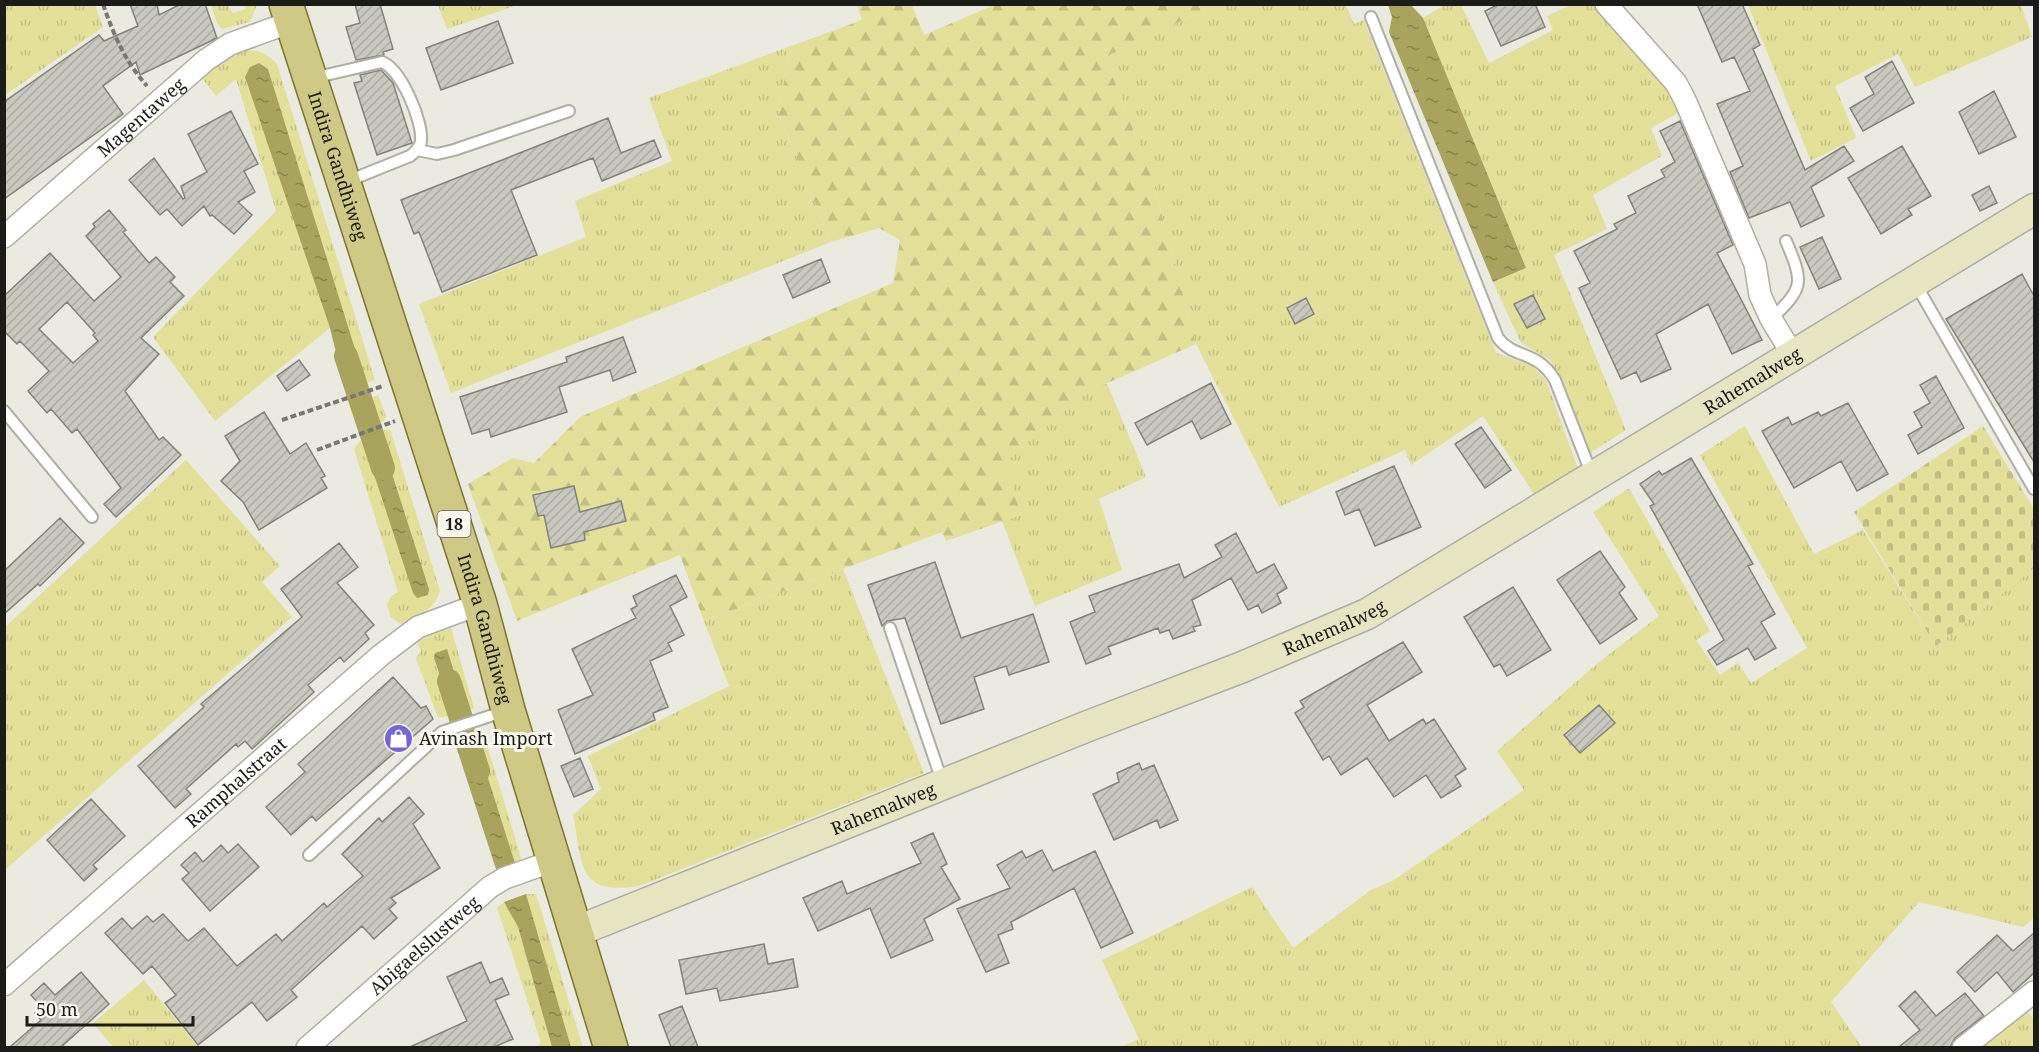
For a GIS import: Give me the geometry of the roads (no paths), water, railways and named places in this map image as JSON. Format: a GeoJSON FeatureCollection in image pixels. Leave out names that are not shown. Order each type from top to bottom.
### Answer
{"type":"FeatureCollection","features":[{"type":"Feature","properties":{"kind":"main road","name":"Indira Gandhiweg"},"geometry":{"type":"LineString","coordinates":[[289,13],[480,604],[508,710],[611,1047]]}},
{"type":"Feature","properties":{"kind":"street"},"geometry":{"type":"LineString","coordinates":[[1606,4],[1676,83],[1686,100],[1755,264],[1760,295],[1771,319],[1793,355]]}},
{"type":"Feature","properties":{"kind":"street","name":"Magentaweg"},"geometry":{"type":"LineString","coordinates":[[4,237],[206,60],[289,13]]}},
{"type":"Feature","properties":{"kind":"street","name":"Rahemalweg"},"geometry":{"type":"LineString","coordinates":[[575,932],[1240,668],[1366,614],[2034,209]]}},
{"type":"Feature","properties":{"kind":"street","name":"Ramphalstraat"},"geometry":{"type":"LineString","coordinates":[[4,985],[381,656],[418,627],[480,604]]}},
{"type":"Feature","properties":{"kind":"street","name":"Abigaelslustweg"},"geometry":{"type":"LineString","coordinates":[[307,1047],[490,887],[505,878],[553,861]]}},
{"type":"Feature","properties":{"kind":"street"},"geometry":{"type":"LineString","coordinates":[[1963,1047],[2033,996]]}},
{"type":"Feature","properties":{"kind":"lane"},"geometry":{"type":"LineString","coordinates":[[1371,17],[1498,338],[1505,347],[1534,357],[1546,366],[1592,476]]}},
{"type":"Feature","properties":{"kind":"lane"},"geometry":{"type":"LineString","coordinates":[[310,79],[382,62],[394,69],[414,109],[420,128],[421,142],[417,150],[410,156],[344,183]]}},
{"type":"Feature","properties":{"kind":"lane"},"geometry":{"type":"LineString","coordinates":[[417,150],[437,154],[454,150],[568,111]]}},
{"type":"Feature","properties":{"kind":"lane"},"geometry":{"type":"LineString","coordinates":[[1771,319],[1795,296],[1798,284],[1798,270],[1786,241]]}},
{"type":"Feature","properties":{"kind":"lane"},"geometry":{"type":"LineString","coordinates":[[1915,283],[2034,489]]}},
{"type":"Feature","properties":{"kind":"lane"},"geometry":{"type":"LineString","coordinates":[[4,411],[92,517]]}},
{"type":"Feature","properties":{"kind":"lane"},"geometry":{"type":"LineString","coordinates":[[890,628],[943,784]]}},
{"type":"Feature","properties":{"kind":"lane"},"geometry":{"type":"LineString","coordinates":[[309,855],[441,732],[508,710]]}},
{"type":"Feature","properties":{"kind":"water"},"geometry":{"type":"Polygon","coordinates":[[[1388,5],[1411,5],[1423,18],[1526,268],[1493,282],[1389,32],[1392,17],[1388,5]]]}},
{"type":"Feature","properties":{"kind":"water"},"geometry":{"type":"Polygon","coordinates":[[[259,63],[268,69],[355,349],[363,384],[345,389],[330,328],[245,77],[250,67],[259,63]]]}},
{"type":"Feature","properties":{"kind":"water"},"geometry":{"type":"Polygon","coordinates":[[[369,399],[376,419],[374,423],[360,427],[351,404],[369,399]]]}},
{"type":"Feature","properties":{"kind":"water"},"geometry":{"type":"Polygon","coordinates":[[[380,436],[429,589],[428,595],[417,598],[413,593],[365,447],[366,440],[380,436]]]}},
{"type":"Feature","properties":{"kind":"water"},"geometry":{"type":"Polygon","coordinates":[[[447,649],[466,711],[453,715],[434,658],[435,653],[447,649]]]}},
{"type":"Feature","properties":{"kind":"water"},"geometry":{"type":"Polygon","coordinates":[[[475,737],[515,863],[496,869],[455,743],[475,737]]]}},
{"type":"Feature","properties":{"kind":"water"},"geometry":{"type":"Polygon","coordinates":[[[526,894],[571,1047],[552,1047],[518,927],[504,902],[526,894]]]}},
{"type":"Feature","properties":{"kind":"waterway"},"geometry":{"type":"LineString","coordinates":[[346,356],[383,468]]}},
{"type":"Feature","properties":{"kind":"waterway"},"geometry":{"type":"LineString","coordinates":[[449,681],[478,771]]}},
{"type":"Feature","properties":{"kind":"place","name":"Avinash Import"},"geometry":{"type":"Point","coordinates":[398,738]}}]}
